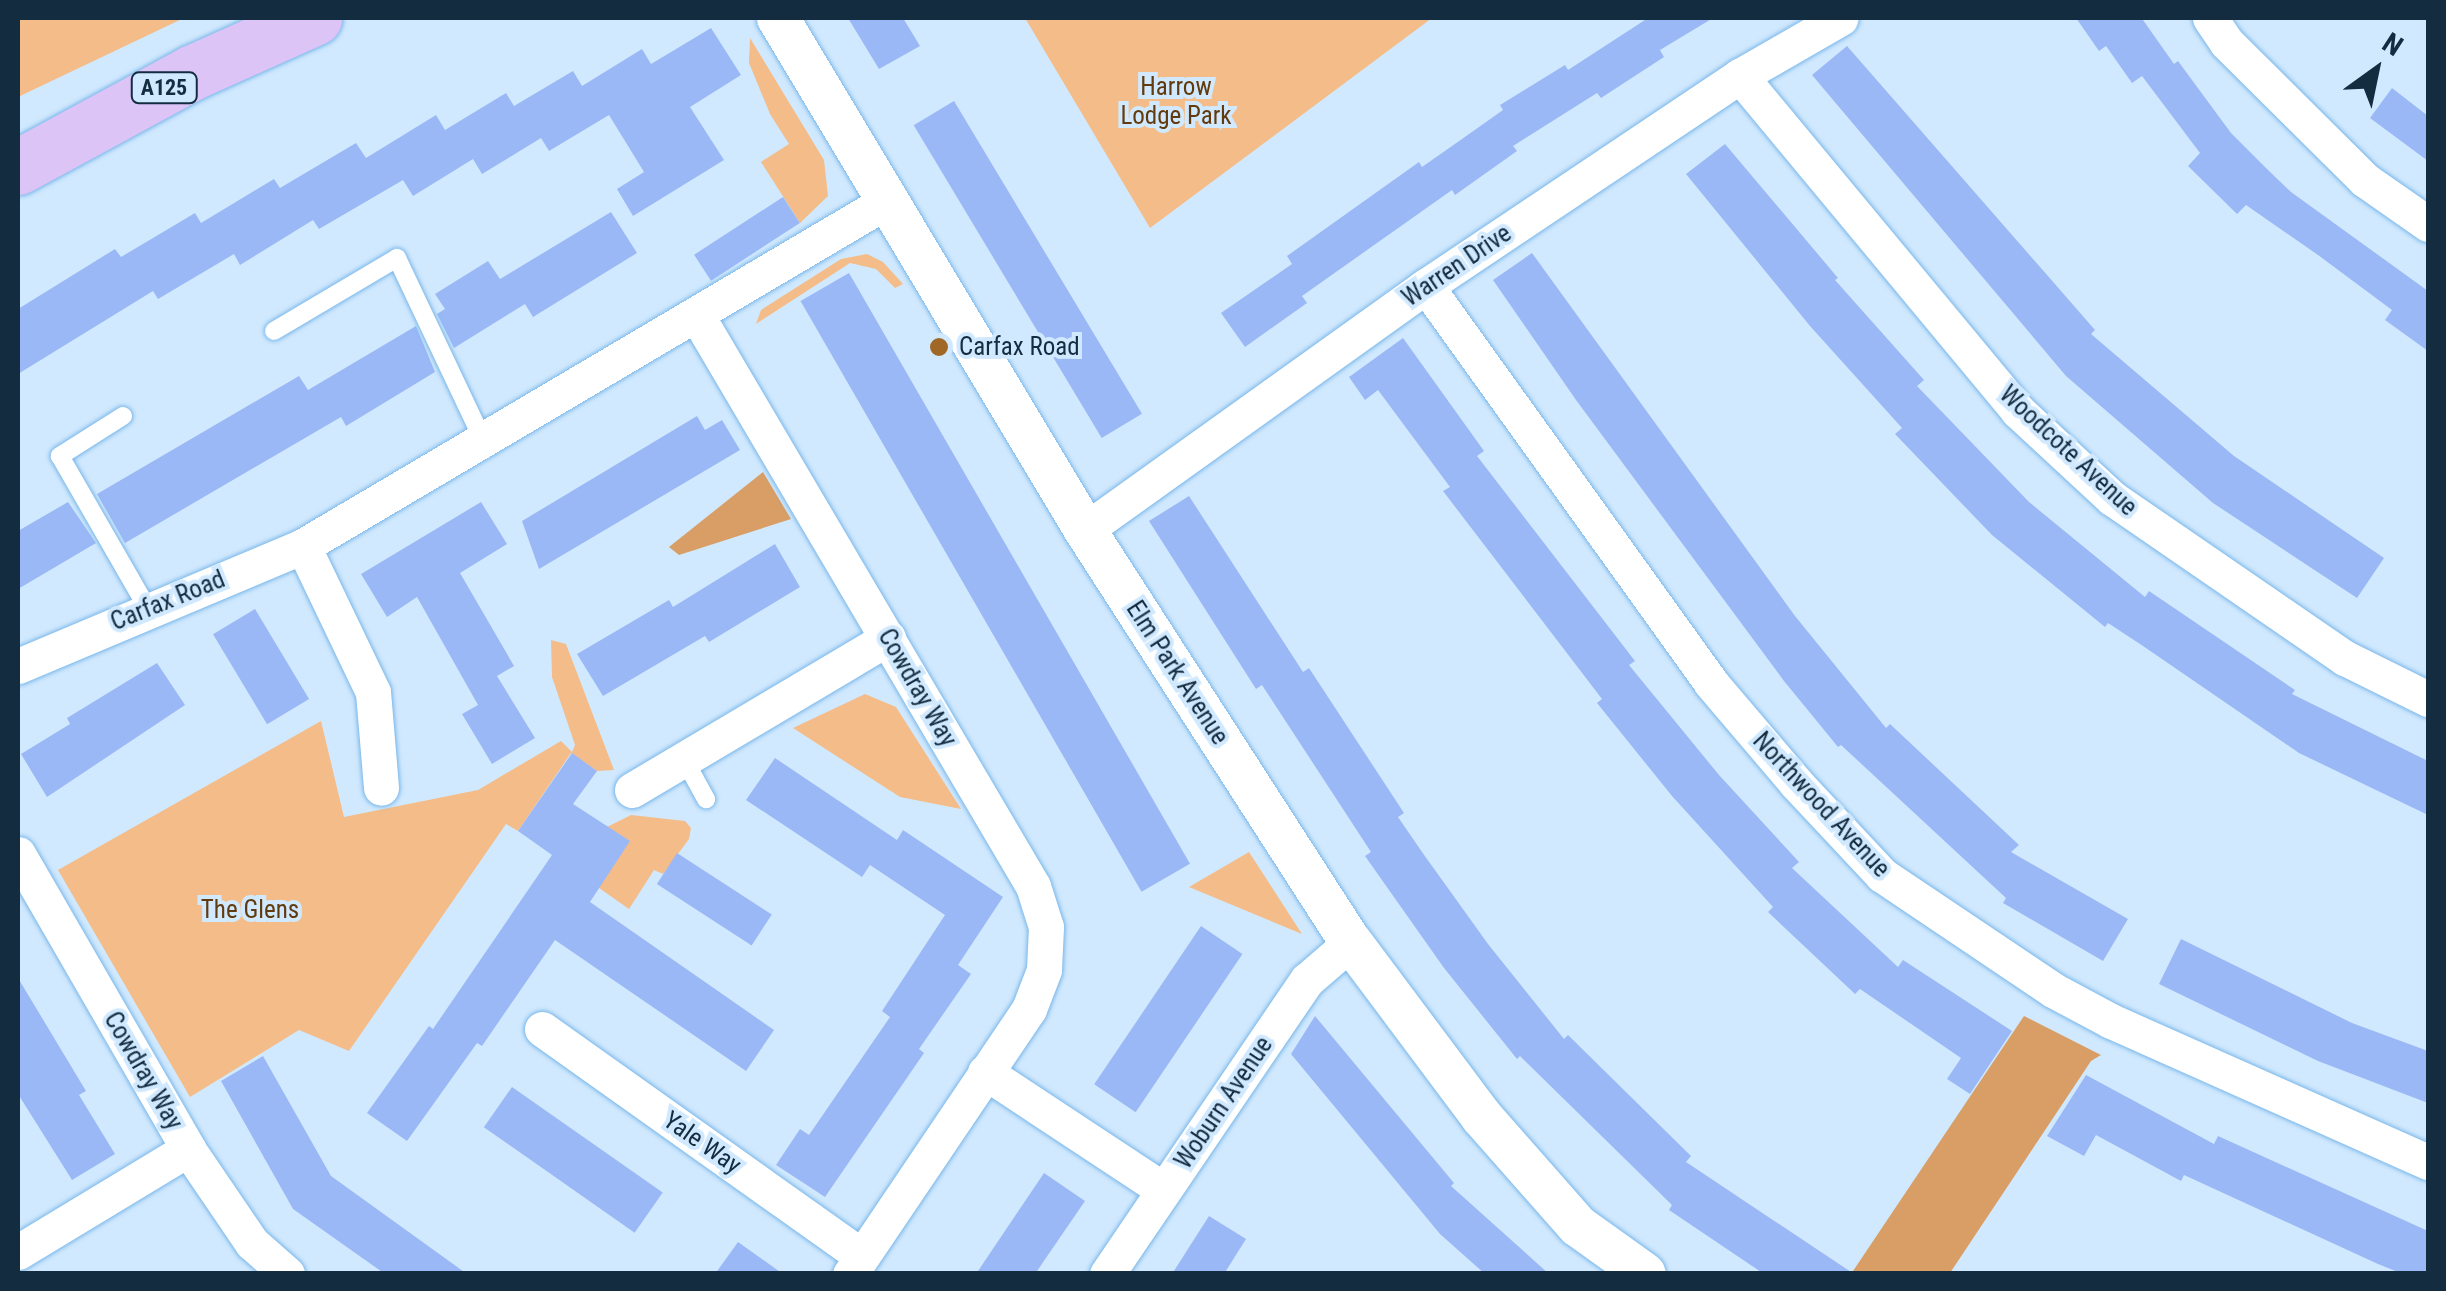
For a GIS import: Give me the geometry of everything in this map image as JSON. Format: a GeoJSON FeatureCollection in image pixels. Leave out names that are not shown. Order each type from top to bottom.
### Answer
{"type":"FeatureCollection","features":[{"type":"Feature","properties":{"kind":"main road","name":"A125"},"geometry":{"type":"LineString","coordinates":[[18,167],[193,72],[314,18]]}},
{"type":"Feature","properties":{"kind":"street","name":"Elm Park Avenue"},"geometry":{"type":"LineString","coordinates":[[778,18],[1084,530],[1351,942],[1482,1116],[1578,1226],[1646,1274]]}},
{"type":"Feature","properties":{"kind":"street","name":"Warren Drive"},"geometry":{"type":"LineString","coordinates":[[1084,530],[1426,286],[1740,76],[1841,18]]}},
{"type":"Feature","properties":{"kind":"street"},"geometry":{"type":"LineString","coordinates":[[2210,18],[2226,42],[2366,180],[2428,224]]}},
{"type":"Feature","properties":{"kind":"street","name":"Woodcote Avenue"},"geometry":{"type":"LineString","coordinates":[[1740,76],[2018,411],[2112,498],[2345,658],[2428,698]]}},
{"type":"Feature","properties":{"kind":"street","name":"Carfax Road"},"geometry":{"type":"LineString","coordinates":[[18,666],[303,546],[887,201]]}},
{"type":"Feature","properties":{"kind":"street","name":"Northwood Avenue"},"geometry":{"type":"LineString","coordinates":[[1426,286],[1711,683],[1882,875],[2053,990],[2111,1020],[2428,1162]]}},
{"type":"Feature","properties":{"kind":"street","name":"Cowdray Way"},"geometry":{"type":"LineString","coordinates":[[696,314],[1033,886],[1046,927],[1044,970],[1038,990],[856,1265]]}},
{"type":"Feature","properties":{"kind":"street"},"geometry":{"type":"LineString","coordinates":[[303,546],[373,692],[382,788]]}},
{"type":"Feature","properties":{"kind":"street"},"geometry":{"type":"LineString","coordinates":[[632,790],[888,638]]}},
{"type":"Feature","properties":{"kind":"street","name":"Cowdray Way"},"geometry":{"type":"LineString","coordinates":[[20,863],[188,1149],[252,1243],[287,1274]]}},
{"type":"Feature","properties":{"kind":"street","name":"Woburn Avenue"},"geometry":{"type":"LineString","coordinates":[[1107,1274],[1307,980],[1351,942]]}},
{"type":"Feature","properties":{"kind":"street","name":"Yale Way"},"geometry":{"type":"LineString","coordinates":[[542,1029],[856,1265]]}},
{"type":"Feature","properties":{"kind":"street"},"geometry":{"type":"LineString","coordinates":[[986,1072],[1164,1190]]}},
{"type":"Feature","properties":{"kind":"street"},"geometry":{"type":"LineString","coordinates":[[18,1252],[188,1149]]}},
{"type":"Feature","properties":{"kind":"lane"},"geometry":{"type":"LineString","coordinates":[[274,332],[397,258],[484,442]]}},
{"type":"Feature","properties":{"kind":"lane"},"geometry":{"type":"LineString","coordinates":[[123,416],[60,456],[148,609]]}},
{"type":"Feature","properties":{"kind":"lane"},"geometry":{"type":"LineString","coordinates":[[684,759],[706,799]]}},
{"type":"Feature","properties":{"kind":"green space"},"geometry":{"type":"Polygon","coordinates":[[[18,18],[184,18],[18,97],[18,18]]]}},
{"type":"Feature","properties":{"kind":"green space","name":"Harrow Lodge Park"},"geometry":{"type":"Polygon","coordinates":[[[1025,18],[1432,18],[1150,228],[1025,18]]]}},
{"type":"Feature","properties":{"kind":"green space"},"geometry":{"type":"Polygon","coordinates":[[[750,38],[824,160],[828,196],[800,223],[761,162],[789,144],[770,114],[749,63],[750,38]]]}},
{"type":"Feature","properties":{"kind":"green space"},"geometry":{"type":"Polygon","coordinates":[[[867,254],[883,262],[903,284],[895,288],[876,269],[850,263],[756,324],[761,310],[841,259],[867,254]]]}},
{"type":"Feature","properties":{"kind":"green space","name":"The Glens"},"geometry":{"type":"Polygon","coordinates":[[[551,640],[566,644],[614,770],[597,771],[571,753],[518,831],[506,824],[349,1051],[299,1030],[190,1097],[58,870],[321,721],[344,817],[478,790],[561,741],[572,752],[575,745],[552,677],[551,640]]]}},
{"type":"Feature","properties":{"kind":"green space"},"geometry":{"type":"Polygon","coordinates":[[[865,694],[896,707],[961,809],[900,797],[793,728],[865,694]]]}},
{"type":"Feature","properties":{"kind":"green space"},"geometry":{"type":"Polygon","coordinates":[[[631,815],[685,821],[691,828],[689,839],[663,874],[654,870],[629,909],[599,888],[607,827],[631,815]]]}},
{"type":"Feature","properties":{"kind":"green space"},"geometry":{"type":"Polygon","coordinates":[[[1249,852],[1302,934],[1189,887],[1249,852]]]}},
{"type":"Feature","properties":{"kind":"shaded area"},"geometry":{"type":"Polygon","coordinates":[[[763,472],[791,519],[679,555],[669,547],[763,472]]]}},
{"type":"Feature","properties":{"kind":"shaded area"},"geometry":{"type":"Polygon","coordinates":[[[2024,1016],[2101,1055],[2091,1061],[1950,1273],[1851,1274],[2024,1016]]]}},
{"type":"Feature","properties":{"kind":"building"},"geometry":{"type":"Polygon","coordinates":[[[848,18],[903,18],[920,46],[879,69],[848,18]]]}},
{"type":"Feature","properties":{"kind":"building"},"geometry":{"type":"Polygon","coordinates":[[[1648,18],[1713,18],[1660,50],[1664,57],[1601,98],[1597,93],[1513,146],[1517,151],[1455,195],[1452,190],[1302,296],[1307,303],[1245,347],[1221,313],[1292,264],[1287,256],[1419,162],[1422,167],[1503,110],[1500,105],[1565,65],[1568,70],[1648,18]]]}},
{"type":"Feature","properties":{"kind":"building"},"geometry":{"type":"Polygon","coordinates":[[[2076,18],[2147,18],[2143,20],[2174,64],[2178,61],[2231,133],[2267,169],[2291,192],[2428,291],[2428,351],[2385,320],[2392,310],[2318,255],[2246,205],[2237,214],[2188,166],[2200,153],[2142,76],[2132,83],[2106,46],[2099,51],[2076,18]]]}},
{"type":"Feature","properties":{"kind":"building"},"geometry":{"type":"Polygon","coordinates":[[[711,28],[741,75],[690,107],[724,160],[633,216],[617,189],[644,172],[609,115],[549,151],[541,138],[482,174],[473,159],[413,196],[403,180],[319,229],[313,220],[240,265],[234,254],[158,299],[153,291],[18,374],[18,309],[115,249],[121,257],[195,213],[201,223],[274,179],[280,188],[356,143],[366,158],[436,115],[445,130],[506,93],[514,106],[573,71],[582,86],[642,49],[651,64],[711,28]]]}},
{"type":"Feature","properties":{"kind":"building"},"geometry":{"type":"Polygon","coordinates":[[[1847,46],[2095,330],[2091,334],[2234,456],[2384,558],[2357,598],[2213,503],[2066,376],[1812,75],[1847,46]]]}},
{"type":"Feature","properties":{"kind":"building"},"geometry":{"type":"Polygon","coordinates":[[[2392,88],[2428,116],[2428,161],[2370,118],[2392,88]]]}},
{"type":"Feature","properties":{"kind":"building"},"geometry":{"type":"Polygon","coordinates":[[[954,101],[1142,414],[1102,438],[914,125],[954,101]]]}},
{"type":"Feature","properties":{"kind":"building"},"geometry":{"type":"Polygon","coordinates":[[[1725,144],[1838,278],[1835,280],[1924,380],[1917,386],[2029,502],[2145,597],[2149,591],[2295,690],[2292,694],[2428,761],[2428,815],[2299,753],[2108,623],[2105,627],[1992,535],[1895,434],[1902,428],[1810,326],[1686,174],[1725,144]]]}},
{"type":"Feature","properties":{"kind":"building"},"geometry":{"type":"Polygon","coordinates":[[[783,197],[800,223],[711,281],[694,255],[783,197]]]}},
{"type":"Feature","properties":{"kind":"building"},"geometry":{"type":"Polygon","coordinates":[[[611,212],[637,253],[533,317],[525,304],[454,348],[437,314],[445,309],[435,294],[488,261],[500,279],[611,212]]]}},
{"type":"Feature","properties":{"kind":"building"},"geometry":{"type":"Polygon","coordinates":[[[1532,253],[1795,616],[1886,728],[1890,724],[2019,845],[2011,852],[2128,919],[2103,961],[2003,903],[2006,898],[1841,745],[1838,747],[1784,681],[1576,400],[1493,280],[1532,253]]]}},
{"type":"Feature","properties":{"kind":"building"},"geometry":{"type":"Polygon","coordinates":[[[849,273],[1190,864],[1142,892],[801,301],[849,273]]]}},
{"type":"Feature","properties":{"kind":"building"},"geometry":{"type":"Polygon","coordinates":[[[416,326],[435,372],[346,426],[341,417],[125,543],[97,494],[299,376],[308,390],[416,326]]]}},
{"type":"Feature","properties":{"kind":"building"},"geometry":{"type":"Polygon","coordinates":[[[1403,338],[1484,451],[1477,456],[1635,661],[1629,665],[1719,775],[1799,862],[1792,868],[1898,967],[1903,960],[2012,1031],[1970,1094],[1947,1079],[1961,1058],[1860,989],[1855,994],[1768,912],[1773,907],[1672,796],[1597,703],[1602,699],[1443,491],[1450,487],[1378,390],[1365,400],[1349,377],[1403,338]]]}},
{"type":"Feature","properties":{"kind":"building"},"geometry":{"type":"Polygon","coordinates":[[[697,416],[705,430],[722,420],[740,450],[539,569],[522,521],[697,416]]]}},
{"type":"Feature","properties":{"kind":"building"},"geometry":{"type":"Polygon","coordinates":[[[1189,496],[1303,672],[1309,668],[1404,813],[1398,817],[1422,852],[1488,944],[1564,1039],[1568,1035],[1691,1156],[1686,1162],[1854,1274],[1764,1274],[1669,1210],[1672,1205],[1520,1056],[1517,1059],[1444,968],[1365,856],[1371,852],[1262,685],[1256,689],[1149,521],[1189,496]]]}},
{"type":"Feature","properties":{"kind":"building"},"geometry":{"type":"Polygon","coordinates":[[[68,502],[96,543],[18,589],[18,531],[68,502]]]}},
{"type":"Feature","properties":{"kind":"building"},"geometry":{"type":"Polygon","coordinates":[[[481,502],[507,544],[460,573],[514,666],[497,676],[535,738],[492,764],[462,714],[478,705],[417,597],[387,617],[361,574],[481,502]]]}},
{"type":"Feature","properties":{"kind":"building"},"geometry":{"type":"Polygon","coordinates":[[[775,544],[800,587],[709,642],[705,636],[603,696],[577,654],[669,600],[673,607],[775,544]]]}},
{"type":"Feature","properties":{"kind":"building"},"geometry":{"type":"Polygon","coordinates":[[[255,609],[309,699],[267,724],[213,634],[255,609]]]}},
{"type":"Feature","properties":{"kind":"building"},"geometry":{"type":"Polygon","coordinates":[[[157,663],[185,705],[47,797],[21,754],[70,724],[67,718],[157,663]]]}},
{"type":"Feature","properties":{"kind":"building"},"geometry":{"type":"Polygon","coordinates":[[[572,753],[597,771],[573,804],[630,841],[590,902],[774,1030],[746,1071],[555,940],[482,1046],[477,1043],[407,1141],[367,1113],[429,1026],[433,1029],[552,855],[518,831],[572,753]]]}},
{"type":"Feature","properties":{"kind":"building"},"geometry":{"type":"Polygon","coordinates":[[[775,758],[897,840],[903,830],[1003,897],[958,965],[971,974],[919,1049],[924,1053],[825,1197],[776,1165],[800,1129],[809,1135],[890,1017],[882,1011],[945,915],[870,865],[862,877],[746,800],[775,758]]]}},
{"type":"Feature","properties":{"kind":"building"},"geometry":{"type":"Polygon","coordinates":[[[677,853],[772,915],[752,946],[657,884],[677,853]]]}},
{"type":"Feature","properties":{"kind":"building"},"geometry":{"type":"Polygon","coordinates":[[[1201,926],[1242,954],[1136,1112],[1094,1084],[1201,926]]]}},
{"type":"Feature","properties":{"kind":"building"},"geometry":{"type":"Polygon","coordinates":[[[2181,939],[2352,1023],[2428,1051],[2428,1103],[2318,1061],[2159,984],[2181,939]]]}},
{"type":"Feature","properties":{"kind":"building"},"geometry":{"type":"Polygon","coordinates":[[[18,978],[86,1091],[79,1095],[115,1154],[72,1180],[18,1094],[18,978]]]}},
{"type":"Feature","properties":{"kind":"building"},"geometry":{"type":"Polygon","coordinates":[[[1315,1016],[1454,1183],[1451,1186],[1549,1274],[1485,1274],[1440,1234],[1291,1054],[1315,1016]]]}},
{"type":"Feature","properties":{"kind":"building"},"geometry":{"type":"Polygon","coordinates":[[[263,1056],[331,1176],[467,1274],[385,1274],[293,1209],[221,1081],[263,1056]]]}},
{"type":"Feature","properties":{"kind":"building"},"geometry":{"type":"Polygon","coordinates":[[[2086,1075],[2214,1144],[2218,1136],[2428,1231],[2428,1274],[2403,1274],[2378,1264],[2184,1175],[2181,1181],[2096,1135],[2084,1156],[2047,1136],[2086,1075]]]}},
{"type":"Feature","properties":{"kind":"building"},"geometry":{"type":"Polygon","coordinates":[[[512,1087],[663,1193],[635,1233],[484,1127],[512,1087]]]}},
{"type":"Feature","properties":{"kind":"building"},"geometry":{"type":"Polygon","coordinates":[[[1044,1173],[1085,1201],[1035,1274],[976,1274],[1044,1173]]]}},
{"type":"Feature","properties":{"kind":"building"},"geometry":{"type":"Polygon","coordinates":[[[1209,1216],[1246,1239],[1224,1274],[1172,1274],[1209,1216]]]}},
{"type":"Feature","properties":{"kind":"building"},"geometry":{"type":"Polygon","coordinates":[[[738,1242],[783,1274],[715,1274],[738,1242]]]}},
{"type":"Feature","properties":{"kind":"place","name":"Carfax Road"},"geometry":{"type":"Point","coordinates":[939,347]}}]}
